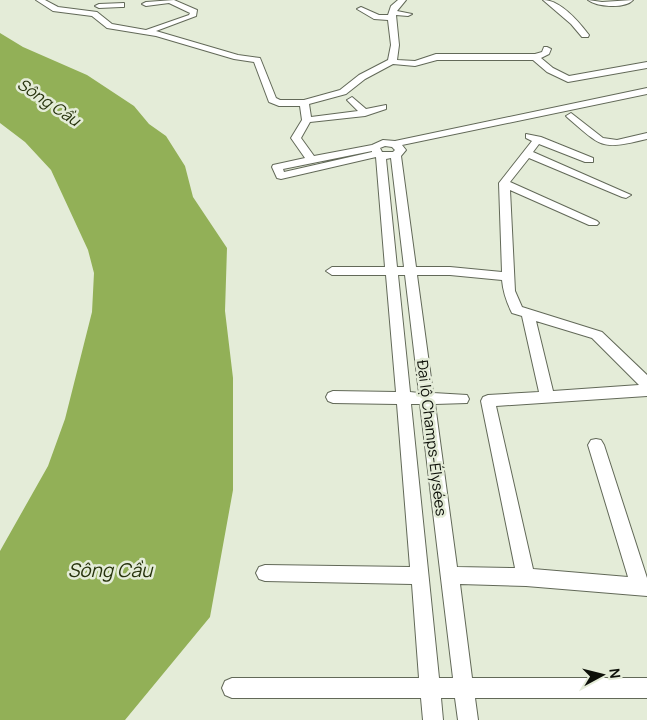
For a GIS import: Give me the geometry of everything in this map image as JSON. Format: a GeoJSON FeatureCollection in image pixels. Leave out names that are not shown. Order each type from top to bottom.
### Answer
{"type":"FeatureCollection","features":[{"type":"Feature","properties":{"kind":"street"},"geometry":{"type":"LineString","coordinates":[[40,0],[56,9],[99,16],[110,26],[147,32],[219,50],[238,57],[257,60],[272,100],[279,103],[304,103],[343,92],[360,90]]}},
{"type":"Feature","properties":{"kind":"street"},"geometry":{"type":"LineString","coordinates":[[146,4],[169,0],[194,12],[192,16],[147,32]]}},
{"type":"Feature","properties":{"kind":"street"},"geometry":{"type":"LineString","coordinates":[[343,92],[362,77],[391,62],[397,49],[393,35],[392,17],[395,5],[402,0]]}},
{"type":"Feature","properties":{"kind":"street"},"geometry":{"type":"LineString","coordinates":[[547,0],[574,22],[585,35]]}},
{"type":"Feature","properties":{"kind":"street"},"geometry":{"type":"LineString","coordinates":[[592,0],[601,4],[627,2],[629,0]]}},
{"type":"Feature","properties":{"kind":"street"},"geometry":{"type":"LineString","coordinates":[[99,16],[101,3],[121,5]]}},
{"type":"Feature","properties":{"kind":"street"},"geometry":{"type":"LineString","coordinates":[[361,9],[377,17],[408,14]]}},
{"type":"Feature","properties":{"kind":"street"},"geometry":{"type":"LineString","coordinates":[[379,24],[392,17]]}},
{"type":"Feature","properties":{"kind":"street"},"geometry":{"type":"LineString","coordinates":[[122,29],[139,20]]}},
{"type":"Feature","properties":{"kind":"street"},"geometry":{"type":"LineString","coordinates":[[378,60],[391,62],[411,61],[424,64],[436,57],[535,57],[547,53],[547,49]]}},
{"type":"Feature","properties":{"kind":"street"},"geometry":{"type":"LineString","coordinates":[[454,57],[469,51]]}},
{"type":"Feature","properties":{"kind":"street"},"geometry":{"type":"LineString","coordinates":[[535,57],[550,70],[568,79],[647,65]]}},
{"type":"Feature","properties":{"kind":"street"},"geometry":{"type":"LineString","coordinates":[[647,91],[388,151],[311,160],[279,172],[570,116],[647,100]]}},
{"type":"Feature","properties":{"kind":"street"},"geometry":{"type":"LineString","coordinates":[[352,100],[365,113]]}},
{"type":"Feature","properties":{"kind":"street"},"geometry":{"type":"LineString","coordinates":[[304,103],[307,120],[296,138],[311,160]]}},
{"type":"Feature","properties":{"kind":"street"},"geometry":{"type":"LineString","coordinates":[[307,120],[365,113],[373,108],[383,107]]}},
{"type":"Feature","properties":{"kind":"street"},"geometry":{"type":"LineString","coordinates":[[570,116],[600,141],[617,143],[647,136]]}},
{"type":"Feature","properties":{"kind":"street"},"geometry":{"type":"LineString","coordinates":[[589,160],[533,138],[526,153],[504,183],[509,291],[517,310],[597,335],[647,384]]}},
{"type":"Feature","properties":{"kind":"street","name":"Đại lộ Champs-Élysées"},"geometry":{"type":"LineString","coordinates":[[388,151],[392,271],[433,720]]}},
{"type":"Feature","properties":{"kind":"street","name":"Đại lộ Champs-Élysées"},"geometry":{"type":"LineString","coordinates":[[388,151],[410,271],[468,720]]}},
{"type":"Feature","properties":{"kind":"street"},"geometry":{"type":"LineString","coordinates":[[526,153],[626,195]]}},
{"type":"Feature","properties":{"kind":"street"},"geometry":{"type":"LineString","coordinates":[[504,183],[593,223]]}},
{"type":"Feature","properties":{"kind":"street"},"geometry":{"type":"LineString","coordinates":[[332,271],[450,272],[509,277]]}},
{"type":"Feature","properties":{"kind":"street"},"geometry":{"type":"LineString","coordinates":[[528,313],[547,397]]}},
{"type":"Feature","properties":{"kind":"street"},"geometry":{"type":"LineString","coordinates":[[526,576],[488,401],[647,390]]}},
{"type":"Feature","properties":{"kind":"street"},"geometry":{"type":"LineString","coordinates":[[333,397],[462,399]]}},
{"type":"Feature","properties":{"kind":"street"},"geometry":{"type":"LineString","coordinates":[[450,575],[526,576],[643,587],[596,445]]}},
{"type":"Feature","properties":{"kind":"street"},"geometry":{"type":"LineString","coordinates":[[265,574],[420,576]]}},
{"type":"Feature","properties":{"kind":"street"},"geometry":{"type":"LineString","coordinates":[[232,688],[647,688]]}},
{"type":"Feature","properties":{"kind":"water","name":"Sông Cầu"},"geometry":{"type":"Polygon","coordinates":[[[0,33],[23,47],[87,75],[134,106],[149,124],[166,136],[185,166],[193,197],[227,248],[225,311],[233,378],[233,490],[210,617],[125,720],[0,720],[0,551],[48,466],[65,419],[92,312],[94,273],[88,250],[51,170],[25,142],[0,123],[0,33]]]}}]}
